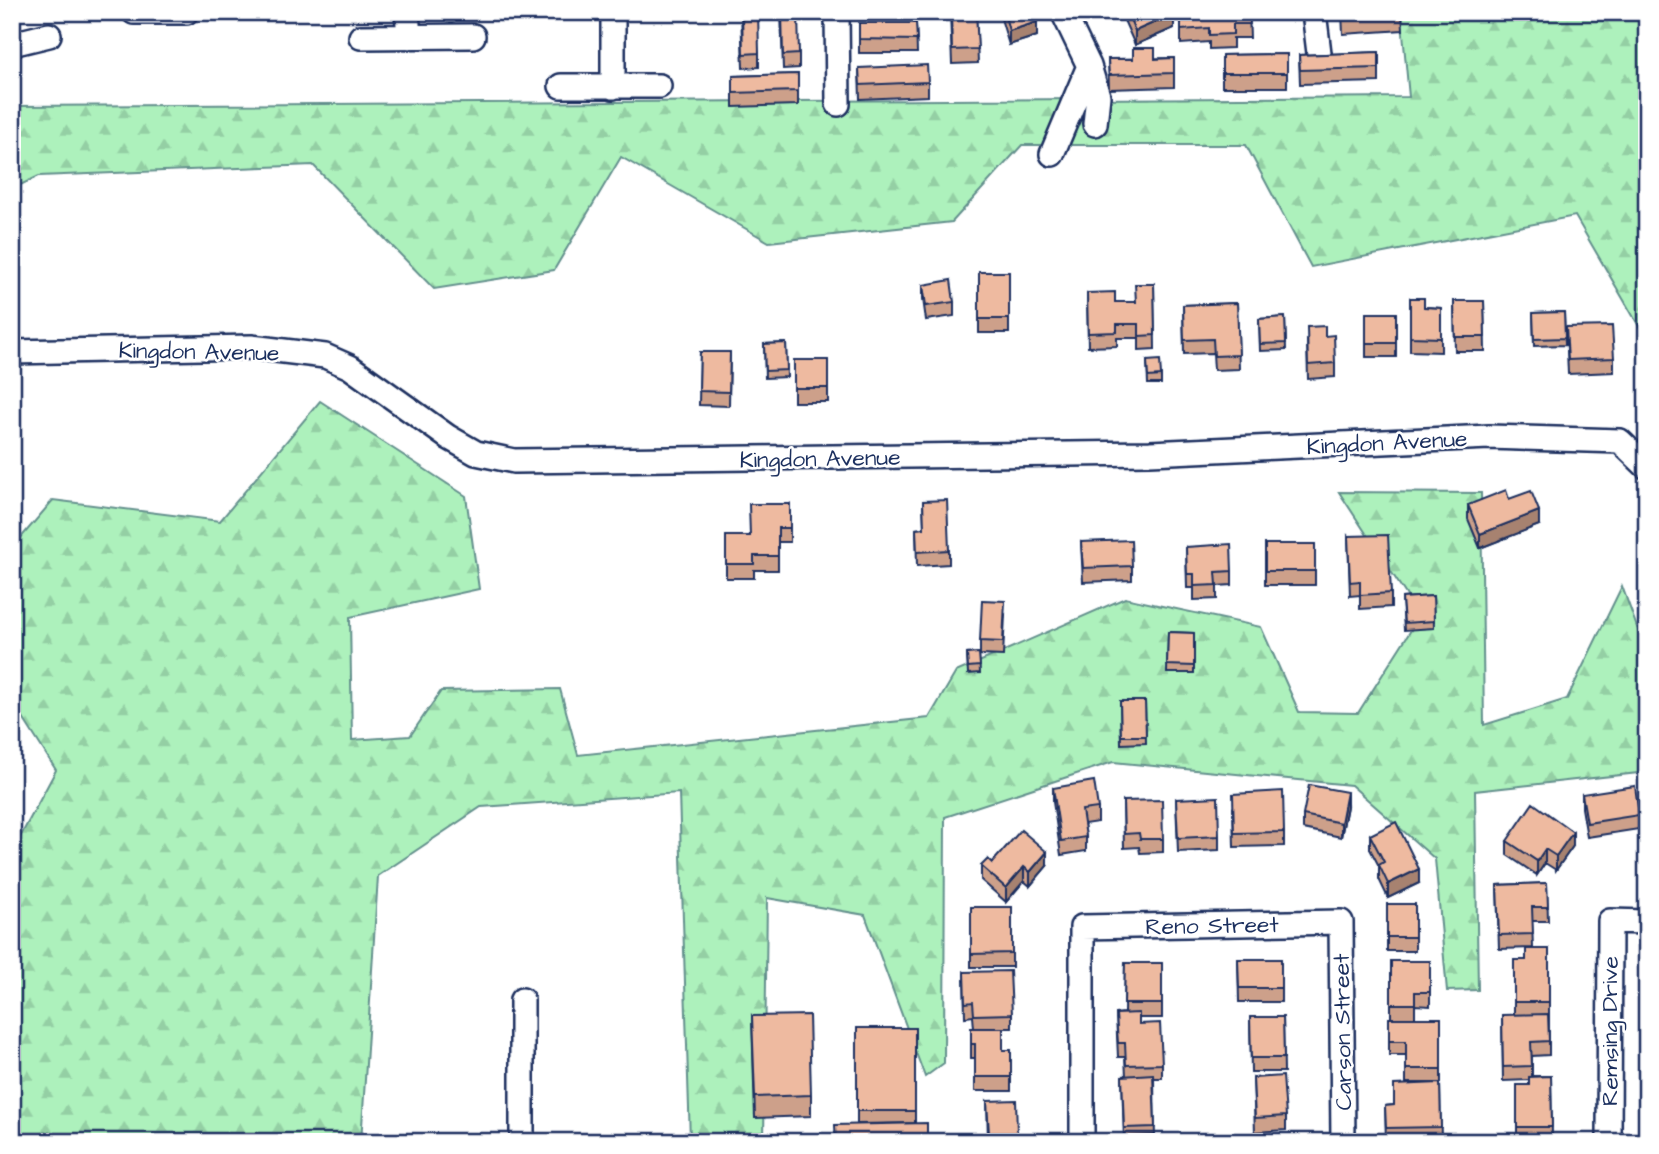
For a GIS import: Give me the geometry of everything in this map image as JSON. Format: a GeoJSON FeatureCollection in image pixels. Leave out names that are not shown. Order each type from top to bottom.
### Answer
{"type":"FeatureCollection","features":[{"type":"Feature","properties":{"kind":"street"},"geometry":{"type":"LineString","coordinates":[[134,12],[183,12]]}},
{"type":"Feature","properties":{"kind":"street"},"geometry":{"type":"LineString","coordinates":[[407,12],[409,37]]}},
{"type":"Feature","properties":{"kind":"street"},"geometry":{"type":"LineString","coordinates":[[612,12],[613,87]]}},
{"type":"Feature","properties":{"kind":"street"},"geometry":{"type":"LineString","coordinates":[[837,12],[838,104]]}},
{"type":"Feature","properties":{"kind":"street"},"geometry":{"type":"LineString","coordinates":[[1063,12],[1089,66],[1098,96],[1095,124]]}},
{"type":"Feature","properties":{"kind":"street"},"geometry":{"type":"LineString","coordinates":[[1314,12],[1319,53]]}},
{"type":"Feature","properties":{"kind":"street"},"geometry":{"type":"LineString","coordinates":[[12,44],[49,35]]}},
{"type":"Feature","properties":{"kind":"street"},"geometry":{"type":"LineString","coordinates":[[361,37],[473,36]]}},
{"type":"Feature","properties":{"kind":"street"},"geometry":{"type":"LineString","coordinates":[[1052,154],[1089,66]]}},
{"type":"Feature","properties":{"kind":"street"},"geometry":{"type":"LineString","coordinates":[[561,86],[659,86]]}},
{"type":"Feature","properties":{"kind":"street","name":"Kingdon Avenue"},"geometry":{"type":"LineString","coordinates":[[12,352],[251,347],[325,356],[350,367],[448,437],[476,453],[514,461],[1150,453],[1489,437],[1620,441],[1647,467]]}},
{"type":"Feature","properties":{"kind":"street","name":"Remsing Drive"},"geometry":{"type":"LineString","coordinates":[[1609,1142],[1610,921],[1647,922]]}},
{"type":"Feature","properties":{"kind":"street","name":"Reno Street"},"geometry":{"type":"LineString","coordinates":[[1082,1142],[1082,927],[1341,922]]}},
{"type":"Feature","properties":{"kind":"street","name":"Carson Street"},"geometry":{"type":"LineString","coordinates":[[1341,922],[1343,1142]]}},
{"type":"Feature","properties":{"kind":"street"},"geometry":{"type":"LineString","coordinates":[[522,1000],[522,1142]]}},
{"type":"Feature","properties":{"kind":"green space"},"geometry":{"type":"Polygon","coordinates":[[[1401,12],[1647,12],[1647,340],[1575,216],[1311,267],[1246,145],[1022,145],[952,222],[769,242],[621,157],[554,270],[434,289],[313,165],[39,176],[12,189],[12,106],[1409,97],[1401,12]]]}},
{"type":"Feature","properties":{"kind":"green space"},"geometry":{"type":"Polygon","coordinates":[[[320,401],[466,496],[479,589],[350,617],[352,740],[410,736],[441,691],[560,689],[578,755],[929,718],[956,672],[1125,598],[1261,627],[1299,712],[1358,713],[1420,616],[1339,492],[1481,493],[1484,725],[1567,699],[1622,586],[1647,655],[1647,772],[1475,791],[1478,990],[1447,991],[1435,859],[1351,785],[1113,762],[945,817],[944,1063],[925,1077],[865,915],[767,898],[764,1142],[690,1140],[679,793],[481,807],[378,876],[361,1142],[12,1142],[12,841],[18,841],[56,770],[16,707],[12,711],[12,548],[53,500],[220,521],[320,401]]]}},
{"type":"Feature","properties":{"kind":"building"},"geometry":{"type":"Polygon","coordinates":[[[742,12],[758,12],[759,53],[743,54],[742,12]]]}},
{"type":"Feature","properties":{"kind":"building"},"geometry":{"type":"Polygon","coordinates":[[[782,12],[798,12],[799,54],[783,55],[782,12]]]}},
{"type":"Feature","properties":{"kind":"building"},"geometry":{"type":"Polygon","coordinates":[[[951,12],[976,12],[978,49],[952,50],[951,12]]]}},
{"type":"Feature","properties":{"kind":"building"},"geometry":{"type":"Polygon","coordinates":[[[1004,12],[1034,12],[1037,22],[1009,31],[1004,12]]]}},
{"type":"Feature","properties":{"kind":"building"},"geometry":{"type":"Polygon","coordinates":[[[1127,12],[1174,12],[1174,14],[1135,31],[1127,12]]]}},
{"type":"Feature","properties":{"kind":"building"},"geometry":{"type":"Polygon","coordinates":[[[1249,12],[1250,24],[1233,24],[1233,34],[1209,35],[1209,28],[1181,30],[1181,15],[1249,12]]]}},
{"type":"Feature","properties":{"kind":"building"},"geometry":{"type":"Polygon","coordinates":[[[1343,12],[1402,12],[1403,16],[1343,20],[1343,12]]]}},
{"type":"Feature","properties":{"kind":"building"},"geometry":{"type":"Polygon","coordinates":[[[859,23],[916,23],[917,40],[859,39],[859,23]]]}},
{"type":"Feature","properties":{"kind":"building"},"geometry":{"type":"Polygon","coordinates":[[[1133,48],[1155,48],[1155,59],[1174,58],[1174,73],[1109,75],[1108,59],[1133,59],[1133,48]]]}},
{"type":"Feature","properties":{"kind":"building"},"geometry":{"type":"Polygon","coordinates":[[[1379,52],[1379,68],[1300,70],[1299,55],[1379,52]]]}},
{"type":"Feature","properties":{"kind":"building"},"geometry":{"type":"Polygon","coordinates":[[[1287,54],[1287,73],[1222,73],[1222,55],[1287,54]]]}},
{"type":"Feature","properties":{"kind":"building"},"geometry":{"type":"Polygon","coordinates":[[[927,65],[928,82],[860,85],[859,68],[927,65]]]}},
{"type":"Feature","properties":{"kind":"building"},"geometry":{"type":"Polygon","coordinates":[[[798,74],[798,91],[733,93],[733,76],[798,74]]]}},
{"type":"Feature","properties":{"kind":"building"},"geometry":{"type":"Polygon","coordinates":[[[979,272],[1009,272],[1009,319],[979,319],[979,272]]]}},
{"type":"Feature","properties":{"kind":"building"},"geometry":{"type":"Polygon","coordinates":[[[951,280],[954,302],[926,306],[923,285],[951,280]]]}},
{"type":"Feature","properties":{"kind":"building"},"geometry":{"type":"Polygon","coordinates":[[[1135,284],[1154,284],[1155,335],[1139,336],[1139,324],[1117,324],[1117,332],[1088,333],[1087,293],[1115,292],[1115,302],[1136,302],[1135,284]]]}},
{"type":"Feature","properties":{"kind":"building"},"geometry":{"type":"Polygon","coordinates":[[[1410,298],[1424,298],[1424,307],[1441,308],[1441,338],[1410,337],[1410,298]]]}},
{"type":"Feature","properties":{"kind":"building"},"geometry":{"type":"Polygon","coordinates":[[[1454,301],[1484,301],[1485,337],[1455,337],[1454,301]]]}},
{"type":"Feature","properties":{"kind":"building"},"geometry":{"type":"Polygon","coordinates":[[[1237,303],[1239,355],[1214,356],[1213,339],[1184,340],[1183,305],[1237,303]]]}},
{"type":"Feature","properties":{"kind":"building"},"geometry":{"type":"Polygon","coordinates":[[[1564,312],[1565,338],[1534,339],[1533,313],[1564,312]]]}},
{"type":"Feature","properties":{"kind":"building"},"geometry":{"type":"Polygon","coordinates":[[[1366,313],[1396,313],[1396,343],[1366,343],[1366,313]]]}},
{"type":"Feature","properties":{"kind":"building"},"geometry":{"type":"Polygon","coordinates":[[[1285,317],[1286,343],[1260,344],[1259,319],[1285,317]]]}},
{"type":"Feature","properties":{"kind":"building"},"geometry":{"type":"Polygon","coordinates":[[[1325,326],[1325,336],[1334,335],[1335,363],[1308,365],[1307,327],[1325,326]]]}},
{"type":"Feature","properties":{"kind":"building"},"geometry":{"type":"Polygon","coordinates":[[[1612,326],[1614,358],[1568,360],[1566,327],[1612,326]]]}},
{"type":"Feature","properties":{"kind":"building"},"geometry":{"type":"Polygon","coordinates":[[[786,343],[787,370],[765,371],[764,344],[786,343]]]}},
{"type":"Feature","properties":{"kind":"building"},"geometry":{"type":"Polygon","coordinates":[[[700,352],[730,352],[729,392],[699,391],[700,352]]]}},
{"type":"Feature","properties":{"kind":"building"},"geometry":{"type":"Polygon","coordinates":[[[794,360],[828,360],[828,388],[794,388],[794,360]]]}},
{"type":"Feature","properties":{"kind":"building"},"geometry":{"type":"Polygon","coordinates":[[[1160,360],[1161,376],[1148,377],[1147,361],[1160,360]]]}},
{"type":"Feature","properties":{"kind":"building"},"geometry":{"type":"Polygon","coordinates":[[[1506,490],[1509,499],[1531,491],[1539,511],[1480,534],[1468,505],[1506,490]]]}},
{"type":"Feature","properties":{"kind":"building"},"geometry":{"type":"Polygon","coordinates":[[[947,500],[949,550],[917,552],[916,529],[924,528],[923,501],[947,500]]]}},
{"type":"Feature","properties":{"kind":"building"},"geometry":{"type":"Polygon","coordinates":[[[749,504],[790,504],[790,528],[778,528],[778,556],[754,556],[754,564],[726,564],[726,536],[750,536],[749,504]]]}},
{"type":"Feature","properties":{"kind":"building"},"geometry":{"type":"Polygon","coordinates":[[[1388,535],[1391,593],[1360,595],[1360,581],[1350,582],[1348,536],[1388,535]]]}},
{"type":"Feature","properties":{"kind":"building"},"geometry":{"type":"Polygon","coordinates":[[[1131,540],[1132,566],[1083,568],[1081,542],[1131,540]]]}},
{"type":"Feature","properties":{"kind":"building"},"geometry":{"type":"Polygon","coordinates":[[[1231,544],[1232,571],[1216,572],[1217,585],[1194,586],[1194,574],[1187,574],[1186,547],[1231,544]]]}},
{"type":"Feature","properties":{"kind":"building"},"geometry":{"type":"Polygon","coordinates":[[[1265,544],[1315,544],[1315,571],[1265,571],[1265,544]]]}},
{"type":"Feature","properties":{"kind":"building"},"geometry":{"type":"Polygon","coordinates":[[[1433,596],[1434,621],[1404,623],[1402,598],[1433,596]]]}},
{"type":"Feature","properties":{"kind":"building"},"geometry":{"type":"Polygon","coordinates":[[[982,600],[1005,601],[1003,642],[980,641],[982,600]]]}},
{"type":"Feature","properties":{"kind":"building"},"geometry":{"type":"Polygon","coordinates":[[[1168,632],[1194,633],[1194,666],[1167,665],[1168,632]]]}},
{"type":"Feature","properties":{"kind":"building"},"geometry":{"type":"Polygon","coordinates":[[[979,653],[980,666],[968,667],[967,654],[979,653]]]}},
{"type":"Feature","properties":{"kind":"building"},"geometry":{"type":"Polygon","coordinates":[[[1120,701],[1145,701],[1146,736],[1121,736],[1120,701]]]}},
{"type":"Feature","properties":{"kind":"building"},"geometry":{"type":"Polygon","coordinates":[[[1094,781],[1098,808],[1082,810],[1086,837],[1061,841],[1053,788],[1094,781]]]}},
{"type":"Feature","properties":{"kind":"building"},"geometry":{"type":"Polygon","coordinates":[[[1309,785],[1347,792],[1341,823],[1303,815],[1309,785]]]}},
{"type":"Feature","properties":{"kind":"building"},"geometry":{"type":"Polygon","coordinates":[[[1635,786],[1639,815],[1587,823],[1582,794],[1635,786]]]}},
{"type":"Feature","properties":{"kind":"building"},"geometry":{"type":"Polygon","coordinates":[[[1283,791],[1284,832],[1234,833],[1233,794],[1283,791]]]}},
{"type":"Feature","properties":{"kind":"building"},"geometry":{"type":"Polygon","coordinates":[[[1218,797],[1219,836],[1178,838],[1176,799],[1218,797]]]}},
{"type":"Feature","properties":{"kind":"building"},"geometry":{"type":"Polygon","coordinates":[[[1162,800],[1163,839],[1140,839],[1139,833],[1124,834],[1123,801],[1162,800]]]}},
{"type":"Feature","properties":{"kind":"building"},"geometry":{"type":"Polygon","coordinates":[[[1533,803],[1573,832],[1556,856],[1545,849],[1537,861],[1507,841],[1533,803]]]}},
{"type":"Feature","properties":{"kind":"building"},"geometry":{"type":"Polygon","coordinates":[[[1396,822],[1419,869],[1388,884],[1379,865],[1384,862],[1370,835],[1396,822]]]}},
{"type":"Feature","properties":{"kind":"building"},"geometry":{"type":"Polygon","coordinates":[[[1021,830],[1047,852],[1030,872],[1024,867],[1006,888],[981,866],[988,859],[992,863],[1021,830]]]}},
{"type":"Feature","properties":{"kind":"building"},"geometry":{"type":"Polygon","coordinates":[[[1547,883],[1548,907],[1532,907],[1533,934],[1499,935],[1497,885],[1547,883]]]}},
{"type":"Feature","properties":{"kind":"building"},"geometry":{"type":"Polygon","coordinates":[[[1387,904],[1415,904],[1415,937],[1387,937],[1387,904]]]}},
{"type":"Feature","properties":{"kind":"building"},"geometry":{"type":"Polygon","coordinates":[[[971,907],[1012,907],[1012,953],[971,954],[971,907]]]}},
{"type":"Feature","properties":{"kind":"building"},"geometry":{"type":"Polygon","coordinates":[[[1526,949],[1549,949],[1549,1002],[1514,1002],[1514,960],[1526,960],[1526,949]]]}},
{"type":"Feature","properties":{"kind":"building"},"geometry":{"type":"Polygon","coordinates":[[[1238,959],[1281,959],[1281,988],[1239,988],[1238,959]]]}},
{"type":"Feature","properties":{"kind":"building"},"geometry":{"type":"Polygon","coordinates":[[[1391,961],[1430,961],[1430,992],[1415,992],[1415,1004],[1391,1004],[1391,961]]]}},
{"type":"Feature","properties":{"kind":"building"},"geometry":{"type":"Polygon","coordinates":[[[1125,963],[1162,963],[1162,1004],[1124,1004],[1125,963]]]}},
{"type":"Feature","properties":{"kind":"building"},"geometry":{"type":"Polygon","coordinates":[[[1010,971],[1012,1014],[974,1015],[973,1002],[965,1003],[964,972],[1010,971]]]}},
{"type":"Feature","properties":{"kind":"building"},"geometry":{"type":"Polygon","coordinates":[[[1139,1013],[1139,1024],[1160,1023],[1162,1064],[1126,1065],[1125,1043],[1118,1043],[1116,1014],[1139,1013]]]}},
{"type":"Feature","properties":{"kind":"building"},"geometry":{"type":"Polygon","coordinates":[[[1548,1014],[1549,1041],[1531,1042],[1532,1066],[1503,1067],[1502,1015],[1548,1014]]]}},
{"type":"Feature","properties":{"kind":"building"},"geometry":{"type":"Polygon","coordinates":[[[809,1015],[811,1095],[755,1097],[752,1016],[809,1015]]]}},
{"type":"Feature","properties":{"kind":"building"},"geometry":{"type":"Polygon","coordinates":[[[1250,1017],[1283,1017],[1284,1058],[1251,1058],[1250,1017]]]}},
{"type":"Feature","properties":{"kind":"building"},"geometry":{"type":"Polygon","coordinates":[[[1389,1018],[1441,1018],[1441,1069],[1406,1069],[1406,1041],[1389,1041],[1389,1018]]]}},
{"type":"Feature","properties":{"kind":"building"},"geometry":{"type":"Polygon","coordinates":[[[857,1028],[915,1028],[915,1111],[857,1111],[857,1028]]]}},
{"type":"Feature","properties":{"kind":"building"},"geometry":{"type":"Polygon","coordinates":[[[971,1028],[1003,1028],[1003,1050],[1011,1050],[1011,1077],[975,1077],[975,1044],[971,1044],[971,1028]]]}},
{"type":"Feature","properties":{"kind":"building"},"geometry":{"type":"Polygon","coordinates":[[[1153,1074],[1155,1127],[1124,1128],[1122,1076],[1153,1074]]]}},
{"type":"Feature","properties":{"kind":"building"},"geometry":{"type":"Polygon","coordinates":[[[1283,1076],[1286,1116],[1255,1118],[1253,1078],[1283,1076]]]}},
{"type":"Feature","properties":{"kind":"building"},"geometry":{"type":"Polygon","coordinates":[[[1551,1076],[1552,1127],[1517,1127],[1517,1085],[1529,1085],[1529,1077],[1551,1076]]]}},
{"type":"Feature","properties":{"kind":"building"},"geometry":{"type":"Polygon","coordinates":[[[1440,1083],[1441,1127],[1386,1128],[1385,1106],[1394,1105],[1394,1085],[1440,1083]]]}},
{"type":"Feature","properties":{"kind":"building"},"geometry":{"type":"Polygon","coordinates":[[[1016,1100],[1017,1133],[989,1134],[987,1101],[1016,1100]]]}},
{"type":"Feature","properties":{"kind":"building"},"geometry":{"type":"Polygon","coordinates":[[[927,1123],[927,1142],[836,1142],[835,1125],[927,1123]]]}},
{"type":"Feature","properties":{"kind":"building"},"geometry":{"type":"Polygon","coordinates":[[[1155,1135],[1155,1142],[1124,1142],[1124,1136],[1155,1135]]]}},
{"type":"Feature","properties":{"kind":"building"},"geometry":{"type":"Polygon","coordinates":[[[1552,1135],[1553,1142],[1504,1142],[1504,1137],[1552,1135]]]}},
{"type":"Feature","properties":{"kind":"building"},"geometry":{"type":"Polygon","coordinates":[[[1256,1138],[1287,1138],[1287,1142],[1256,1142],[1256,1138]]]}}]}
